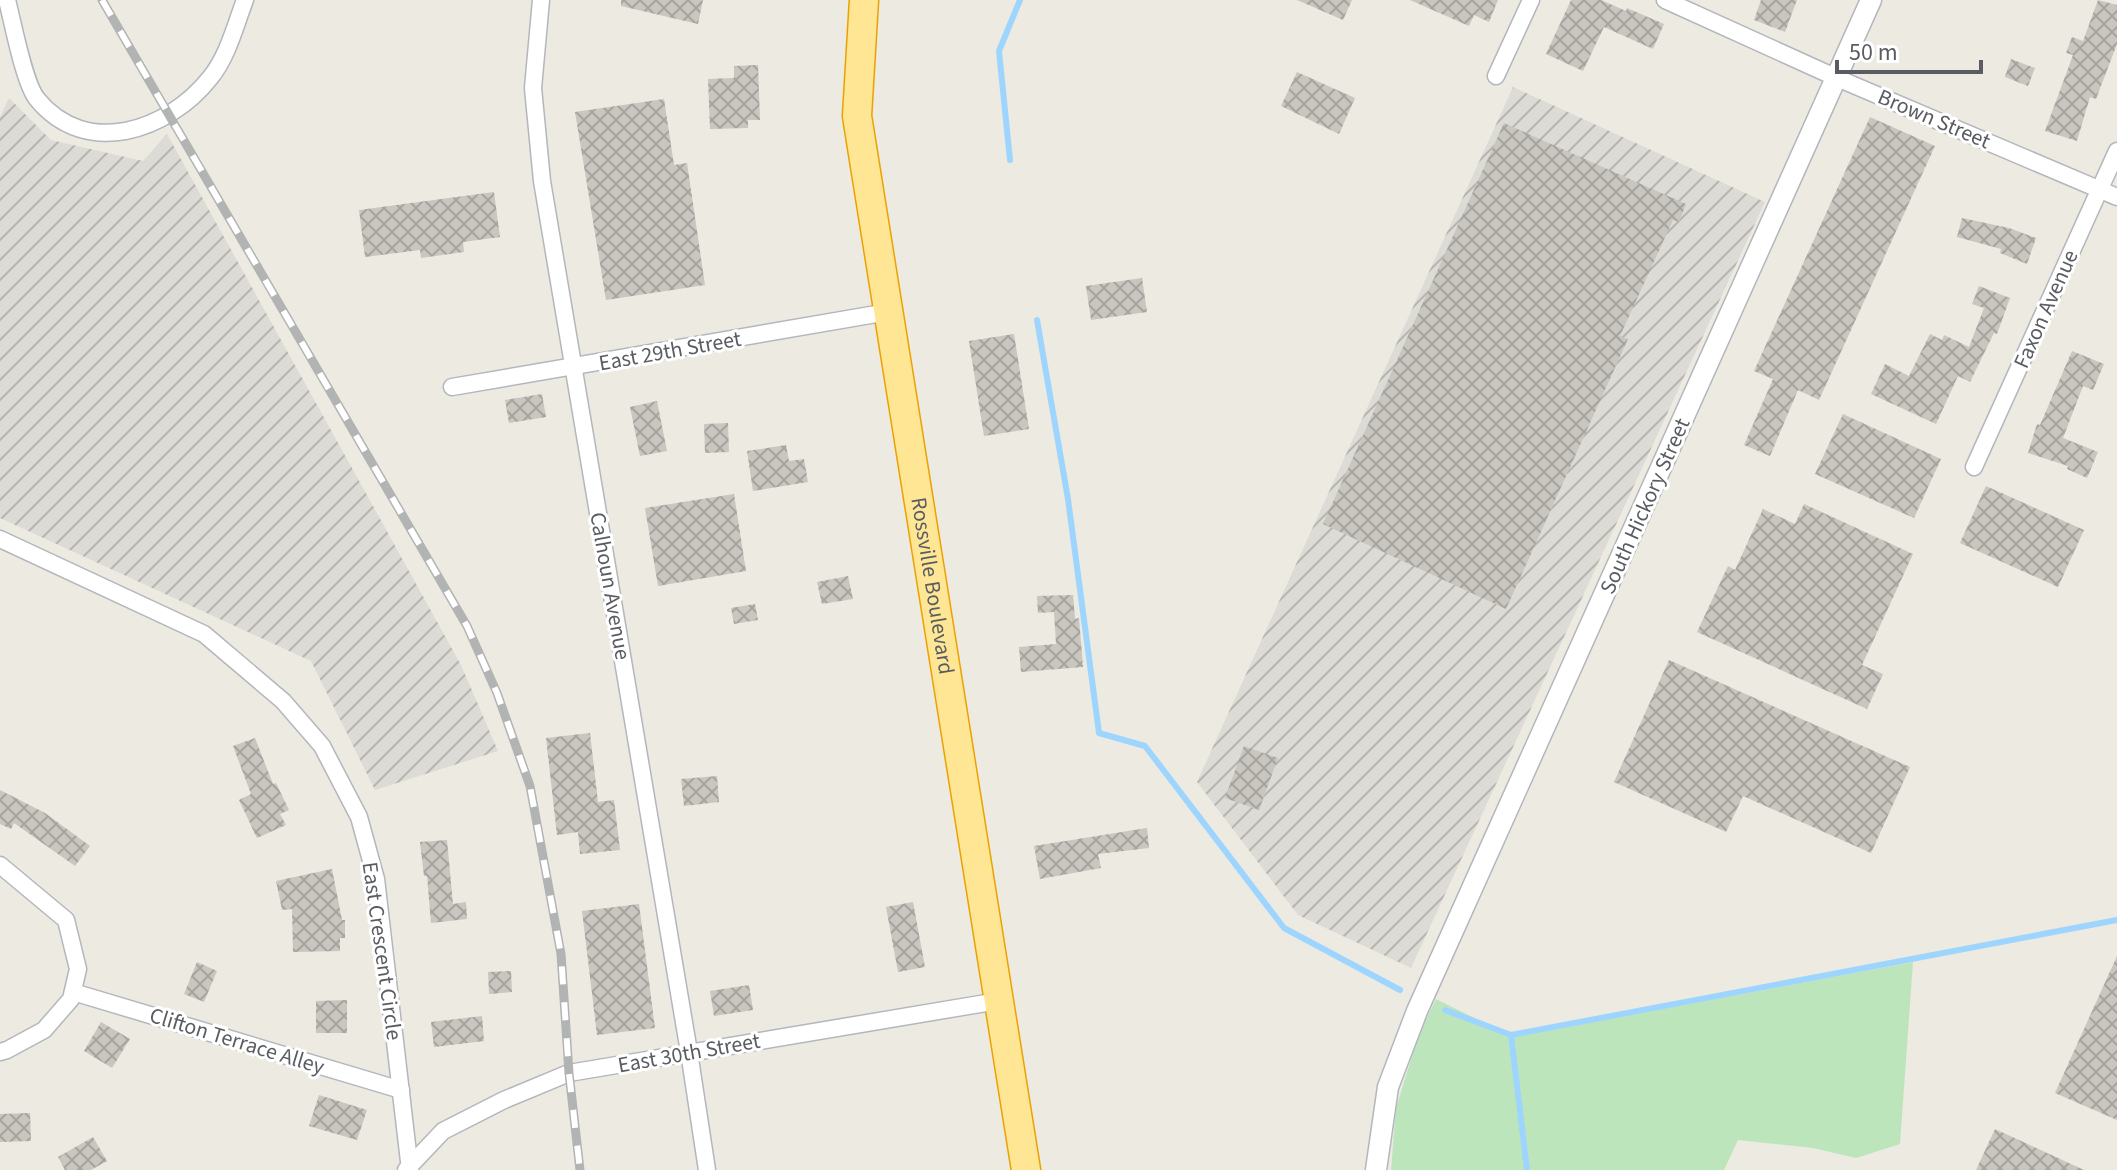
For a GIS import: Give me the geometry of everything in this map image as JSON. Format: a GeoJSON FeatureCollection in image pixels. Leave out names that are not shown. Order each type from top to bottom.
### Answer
{"type":"FeatureCollection","features":[{"type":"Feature","properties":{"kind":"highway","name":"Rossville Boulevard"},"geometry":{"type":"LineString","coordinates":[[864,0],[857,116],[1026,1170]]}},
{"type":"Feature","properties":{"kind":"street"},"geometry":{"type":"LineString","coordinates":[[7,0],[34,97],[55,117],[84,132],[112,134],[139,128],[187,102],[220,64],[245,0]]}},
{"type":"Feature","properties":{"kind":"street","name":"Calhoun Avenue"},"geometry":{"type":"LineString","coordinates":[[541,0],[533,88],[542,181],[707,1170]]}},
{"type":"Feature","properties":{"kind":"street"},"geometry":{"type":"LineString","coordinates":[[1496,76],[1531,0]]}},
{"type":"Feature","properties":{"kind":"street","name":"Brown Street"},"geometry":{"type":"LineString","coordinates":[[1665,0],[1837,78],[2117,197]]}},
{"type":"Feature","properties":{"kind":"street","name":"South Hickory Street"},"geometry":{"type":"LineString","coordinates":[[1376,1170],[1388,1087],[1417,1011],[1871,0]]}},
{"type":"Feature","properties":{"kind":"street","name":"Faxon Avenue"},"geometry":{"type":"LineString","coordinates":[[1974,467],[2117,151]]}},
{"type":"Feature","properties":{"kind":"street","name":"East 29th Street"},"geometry":{"type":"LineString","coordinates":[[452,387],[888,312]]}},
{"type":"Feature","properties":{"kind":"street","name":"East Crescent Circle"},"geometry":{"type":"LineString","coordinates":[[0,539],[204,634],[283,701],[322,746],[359,817],[376,879],[409,1169]]}},
{"type":"Feature","properties":{"kind":"street"},"geometry":{"type":"LineString","coordinates":[[0,865],[66,920],[78,969],[71,999],[44,1030],[0,1052]]}},
{"type":"Feature","properties":{"kind":"street","name":"Clifton Terrace Alley"},"geometry":{"type":"LineString","coordinates":[[73,992],[401,1090]]}},
{"type":"Feature","properties":{"kind":"street","name":"East 30th Street"},"geometry":{"type":"LineString","coordinates":[[409,1169],[443,1131],[569,1073],[998,1001]]}},
{"type":"Feature","properties":{"kind":"shaded area"},"geometry":{"type":"Polygon","coordinates":[[[1513,87],[1765,202],[1411,968],[1298,915],[1197,782],[1513,87]]]}},
{"type":"Feature","properties":{"kind":"shaded area"},"geometry":{"type":"Polygon","coordinates":[[[9,98],[51,140],[143,161],[167,134],[461,665],[498,751],[375,790],[311,661],[0,518],[0,117],[9,98]]]}},
{"type":"Feature","properties":{"kind":"green space"},"geometry":{"type":"Polygon","coordinates":[[[1913,962],[1900,1144],[1856,1158],[1813,1148],[1738,1140],[1724,1170],[1391,1170],[1396,1108],[1419,1034],[1436,999],[1513,1037],[1913,962]]]}},
{"type":"Feature","properties":{"kind":"building"},"geometry":{"type":"Polygon","coordinates":[[[621,0],[703,0],[698,24],[621,6],[621,0]]]}},
{"type":"Feature","properties":{"kind":"building"},"geometry":{"type":"Polygon","coordinates":[[[1297,0],[1352,0],[1343,20],[1297,0]]]}},
{"type":"Feature","properties":{"kind":"building"},"geometry":{"type":"Polygon","coordinates":[[[1410,0],[1498,0],[1489,22],[1474,15],[1469,26],[1410,0]]]}},
{"type":"Feature","properties":{"kind":"building"},"geometry":{"type":"Polygon","coordinates":[[[1571,0],[1601,0],[1664,24],[1653,49],[1604,27],[1583,71],[1546,54],[1571,0]]]}},
{"type":"Feature","properties":{"kind":"building"},"geometry":{"type":"Polygon","coordinates":[[[1761,0],[1797,0],[1785,32],[1754,20],[1761,0]]]}},
{"type":"Feature","properties":{"kind":"building"},"geometry":{"type":"Polygon","coordinates":[[[2098,0],[2117,5],[2117,44],[2096,99],[2090,97],[2077,141],[2045,131],[2073,55],[2066,53],[2072,37],[2083,41],[2098,0]]]}},
{"type":"Feature","properties":{"kind":"building"},"geometry":{"type":"Polygon","coordinates":[[[2011,59],[2035,68],[2028,86],[2005,77],[2011,59]]]}},
{"type":"Feature","properties":{"kind":"building"},"geometry":{"type":"Polygon","coordinates":[[[758,65],[760,120],[748,120],[748,128],[710,129],[708,79],[734,78],[734,66],[758,65]]]}},
{"type":"Feature","properties":{"kind":"building"},"geometry":{"type":"Polygon","coordinates":[[[1297,72],[1355,98],[1339,134],[1281,106],[1297,72]]]}},
{"type":"Feature","properties":{"kind":"building"},"geometry":{"type":"Polygon","coordinates":[[[664,99],[674,165],[687,163],[705,285],[606,300],[575,112],[664,99]]]}},
{"type":"Feature","properties":{"kind":"building"},"geometry":{"type":"Polygon","coordinates":[[[1870,117],[1935,146],[1819,400],[1798,390],[1770,456],[1744,445],[1773,379],[1754,371],[1870,117]]]}},
{"type":"Feature","properties":{"kind":"building"},"geometry":{"type":"Polygon","coordinates":[[[1504,123],[1686,204],[1679,222],[1673,220],[1620,336],[1628,339],[1506,609],[1323,524],[1504,123]]]}},
{"type":"Feature","properties":{"kind":"building"},"geometry":{"type":"Polygon","coordinates":[[[494,192],[500,237],[463,242],[464,252],[421,258],[420,250],[365,257],[359,210],[494,192]]]}},
{"type":"Feature","properties":{"kind":"building"},"geometry":{"type":"Polygon","coordinates":[[[1962,218],[2009,228],[2036,238],[2027,264],[2000,253],[2001,249],[1957,237],[1962,218]]]}},
{"type":"Feature","properties":{"kind":"building"},"geometry":{"type":"Polygon","coordinates":[[[1142,278],[1147,312],[1091,320],[1086,286],[1142,278]]]}},
{"type":"Feature","properties":{"kind":"building"},"geometry":{"type":"Polygon","coordinates":[[[1979,286],[2010,298],[1997,334],[1994,333],[1970,382],[1958,376],[1936,424],[1871,394],[1885,364],[1909,376],[1930,334],[1942,340],[1944,335],[1969,347],[1984,308],[1972,304],[1979,286]]]}},
{"type":"Feature","properties":{"kind":"building"},"geometry":{"type":"Polygon","coordinates":[[[1014,334],[1029,429],[984,436],[969,341],[1014,334]]]}},
{"type":"Feature","properties":{"kind":"building"},"geometry":{"type":"Polygon","coordinates":[[[2072,351],[2104,364],[2093,390],[2083,386],[2063,438],[2098,452],[2087,478],[2067,469],[2068,466],[2028,453],[2037,424],[2040,425],[2072,351]]]}},
{"type":"Feature","properties":{"kind":"building"},"geometry":{"type":"Polygon","coordinates":[[[542,394],[546,417],[509,423],[505,400],[542,394]]]}},
{"type":"Feature","properties":{"kind":"building"},"geometry":{"type":"Polygon","coordinates":[[[657,401],[667,451],[640,456],[630,407],[657,401]]]}},
{"type":"Feature","properties":{"kind":"building"},"geometry":{"type":"Polygon","coordinates":[[[1843,414],[1941,459],[1914,518],[1815,474],[1843,414]]]}},
{"type":"Feature","properties":{"kind":"building"},"geometry":{"type":"Polygon","coordinates":[[[728,423],[729,452],[705,453],[704,424],[728,423]]]}},
{"type":"Feature","properties":{"kind":"building"},"geometry":{"type":"Polygon","coordinates":[[[786,445],[789,461],[804,459],[808,482],[753,491],[747,451],[786,445]]]}},
{"type":"Feature","properties":{"kind":"building"},"geometry":{"type":"Polygon","coordinates":[[[1986,486],[2084,530],[2058,587],[1960,543],[1986,486]]]}},
{"type":"Feature","properties":{"kind":"building"},"geometry":{"type":"Polygon","coordinates":[[[734,494],[746,571],[658,586],[645,508],[734,494]]]}},
{"type":"Feature","properties":{"kind":"building"},"geometry":{"type":"Polygon","coordinates":[[[1804,504],[1913,554],[1862,665],[1883,674],[1867,709],[1697,632],[1728,566],[1735,570],[1763,509],[1795,524],[1804,504]]]}},
{"type":"Feature","properties":{"kind":"building"},"geometry":{"type":"Polygon","coordinates":[[[848,576],[853,599],[822,604],[817,582],[848,576]]]}},
{"type":"Feature","properties":{"kind":"building"},"geometry":{"type":"Polygon","coordinates":[[[1073,595],[1075,619],[1079,618],[1083,667],[1021,672],[1019,647],[1056,644],[1054,612],[1038,613],[1037,596],[1073,595]]]}},
{"type":"Feature","properties":{"kind":"building"},"geometry":{"type":"Polygon","coordinates":[[[755,604],[758,620],[734,624],[731,608],[755,604]]]}},
{"type":"Feature","properties":{"kind":"building"},"geometry":{"type":"Polygon","coordinates":[[[1669,660],[1910,767],[1871,853],[1743,796],[1726,832],[1614,782],[1669,660]]]}},
{"type":"Feature","properties":{"kind":"building"},"geometry":{"type":"Polygon","coordinates":[[[590,733],[598,802],[614,800],[620,850],[580,854],[578,832],[557,835],[546,738],[590,733]]]}},
{"type":"Feature","properties":{"kind":"building"},"geometry":{"type":"Polygon","coordinates":[[[255,738],[273,784],[276,783],[289,810],[280,814],[286,825],[257,838],[239,800],[251,794],[233,746],[255,738]]]}},
{"type":"Feature","properties":{"kind":"building"},"geometry":{"type":"Polygon","coordinates":[[[1244,746],[1278,758],[1259,810],[1225,798],[1244,746]]]}},
{"type":"Feature","properties":{"kind":"building"},"geometry":{"type":"Polygon","coordinates":[[[717,776],[719,802],[684,806],[681,779],[717,776]]]}},
{"type":"Feature","properties":{"kind":"building"},"geometry":{"type":"Polygon","coordinates":[[[0,790],[45,813],[90,846],[75,866],[14,823],[11,829],[0,824],[0,790]]]}},
{"type":"Feature","properties":{"kind":"building"},"geometry":{"type":"Polygon","coordinates":[[[1147,828],[1149,848],[1098,854],[1101,868],[1040,879],[1034,846],[1147,828]]]}},
{"type":"Feature","properties":{"kind":"building"},"geometry":{"type":"Polygon","coordinates":[[[447,840],[453,904],[466,902],[467,919],[431,923],[420,842],[447,840]]]}},
{"type":"Feature","properties":{"kind":"building"},"geometry":{"type":"Polygon","coordinates":[[[332,869],[342,920],[345,920],[345,938],[340,938],[340,951],[293,952],[292,909],[282,910],[276,881],[332,869]]]}},
{"type":"Feature","properties":{"kind":"building"},"geometry":{"type":"Polygon","coordinates":[[[913,902],[925,967],[898,972],[886,907],[913,902]]]}},
{"type":"Feature","properties":{"kind":"building"},"geometry":{"type":"Polygon","coordinates":[[[639,904],[655,1028],[597,1035],[582,911],[639,904]]]}},
{"type":"Feature","properties":{"kind":"building"},"geometry":{"type":"Polygon","coordinates":[[[2117,956],[2117,1120],[2055,1093],[2117,956]]]}},
{"type":"Feature","properties":{"kind":"building"},"geometry":{"type":"Polygon","coordinates":[[[197,962],[217,971],[204,1002],[184,994],[197,962]]]}},
{"type":"Feature","properties":{"kind":"building"},"geometry":{"type":"Polygon","coordinates":[[[511,971],[512,992],[489,994],[488,972],[511,971]]]}},
{"type":"Feature","properties":{"kind":"building"},"geometry":{"type":"Polygon","coordinates":[[[749,985],[753,1010],[714,1016],[710,991],[749,985]]]}},
{"type":"Feature","properties":{"kind":"building"},"geometry":{"type":"Polygon","coordinates":[[[347,1000],[347,1033],[316,1033],[316,1001],[347,1000]]]}},
{"type":"Feature","properties":{"kind":"building"},"geometry":{"type":"Polygon","coordinates":[[[482,1016],[484,1041],[434,1047],[431,1022],[482,1016]]]}},
{"type":"Feature","properties":{"kind":"building"},"geometry":{"type":"Polygon","coordinates":[[[101,1022],[130,1039],[112,1068],[84,1051],[101,1022]]]}},
{"type":"Feature","properties":{"kind":"building"},"geometry":{"type":"Polygon","coordinates":[[[319,1095],[367,1110],[357,1140],[309,1126],[319,1095]]]}},
{"type":"Feature","properties":{"kind":"building"},"geometry":{"type":"Polygon","coordinates":[[[30,1113],[31,1141],[0,1142],[0,1114],[30,1113]]]}},
{"type":"Feature","properties":{"kind":"building"},"geometry":{"type":"Polygon","coordinates":[[[1995,1129],[2084,1170],[1976,1170],[1995,1129]]]}},
{"type":"Feature","properties":{"kind":"building"},"geometry":{"type":"Polygon","coordinates":[[[93,1137],[107,1161],[91,1170],[65,1170],[58,1157],[93,1137]]]}},
{"type":"Feature","properties":{"kind":"waterway"},"geometry":{"type":"LineString","coordinates":[[1010,160],[999,51],[1020,0]]}},
{"type":"Feature","properties":{"kind":"waterway"},"geometry":{"type":"LineString","coordinates":[[1037,320],[1068,499],[1099,733],[1145,746],[1284,928],[1400,990]]}},
{"type":"Feature","properties":{"kind":"waterway"},"geometry":{"type":"LineString","coordinates":[[1445,1010],[1511,1035],[2117,920]]}},
{"type":"Feature","properties":{"kind":"waterway"},"geometry":{"type":"LineString","coordinates":[[1511,1035],[1527,1170]]}},
{"type":"Feature","properties":{"kind":"railway"},"geometry":{"type":"LineString","coordinates":[[102,0],[467,626],[497,693],[530,786],[561,954],[569,1073],[580,1170]]}}]}
